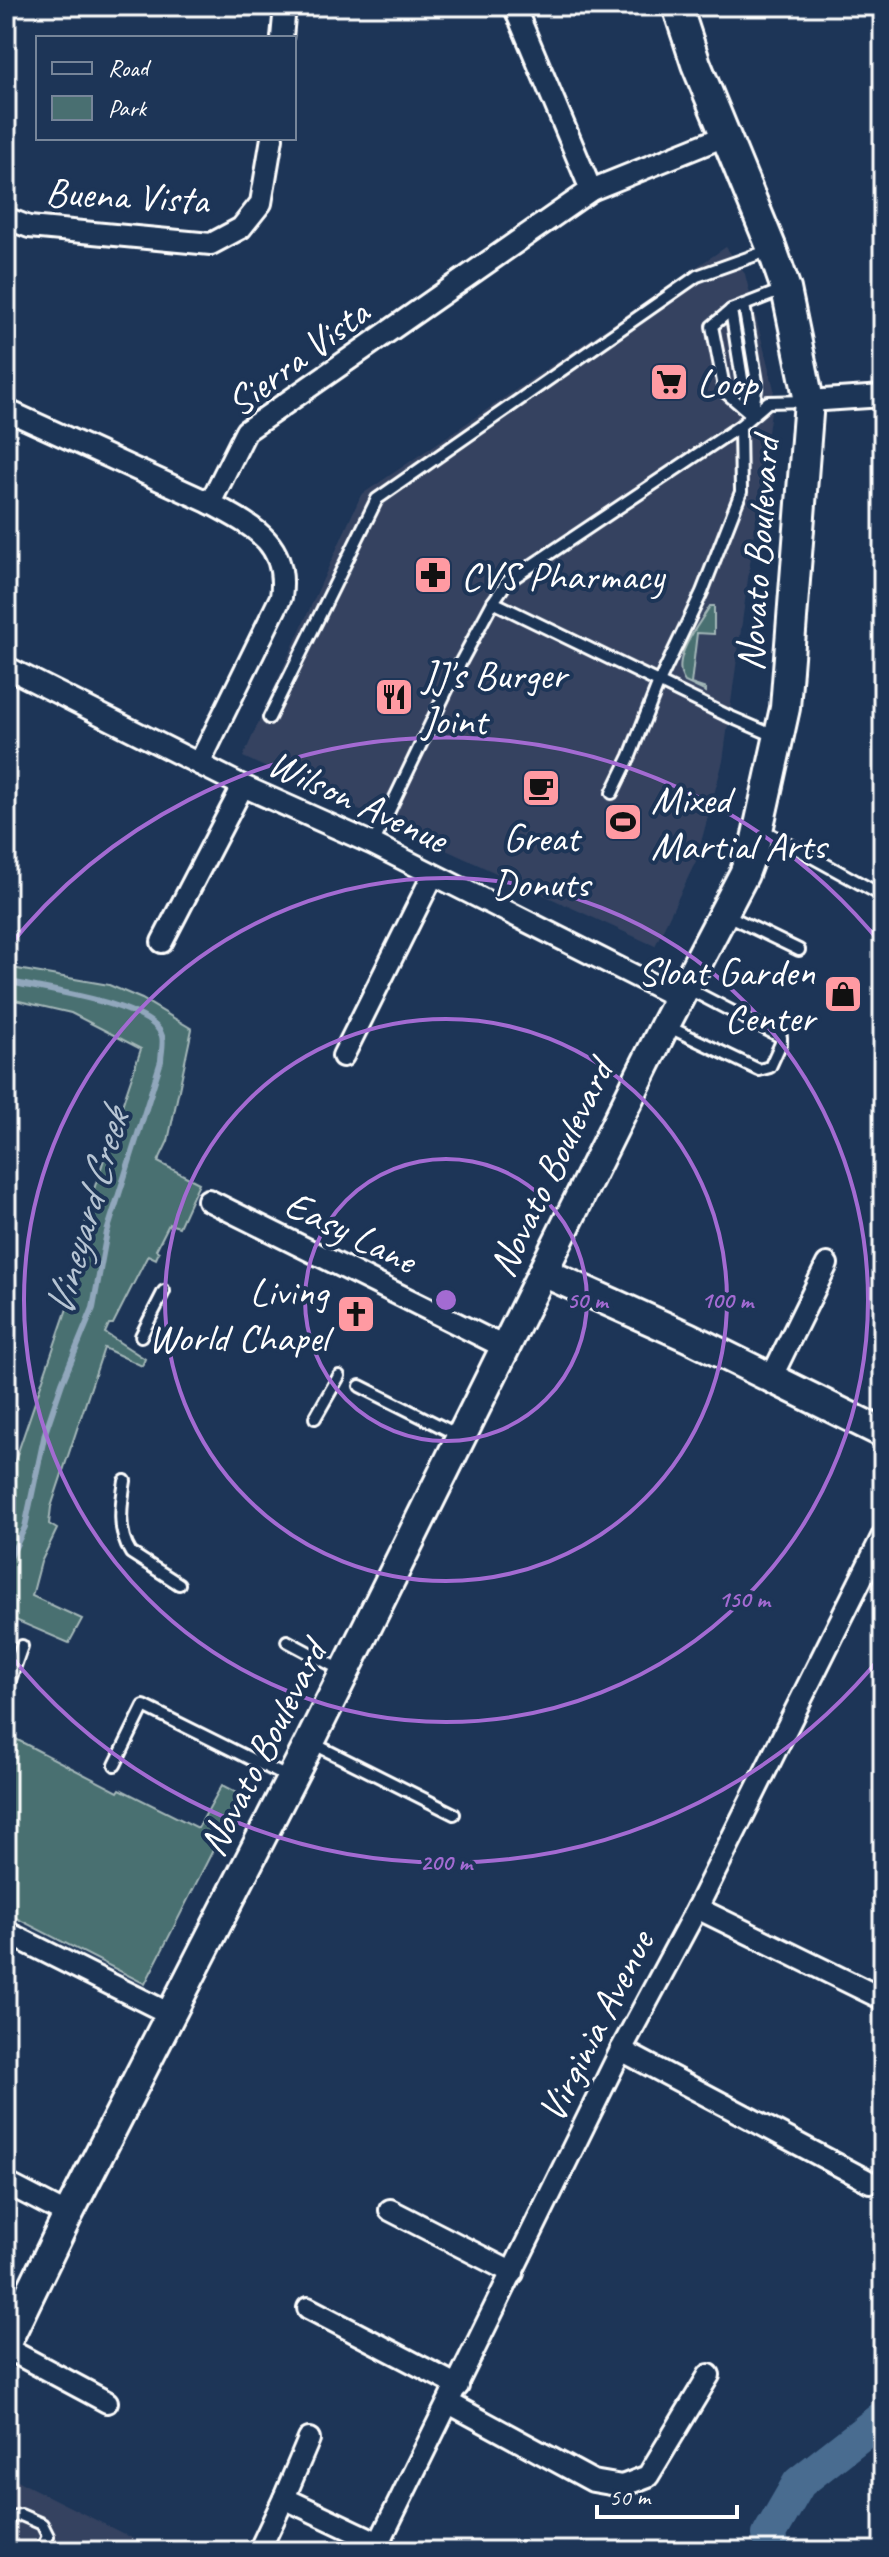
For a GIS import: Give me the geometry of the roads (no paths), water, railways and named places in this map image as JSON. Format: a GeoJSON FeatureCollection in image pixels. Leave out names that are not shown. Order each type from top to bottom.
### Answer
{"type":"FeatureCollection","features":[{"type":"Feature","properties":{"kind":"main road","name":"Novato Boulevard"},"geometry":{"type":"LineString","coordinates":[[6,2346],[68,2215],[310,1742],[665,1025],[744,874],[759,828],[785,708],[809,401],[786,289],[696,64],[677,6]]}},
{"type":"Feature","properties":{"kind":"main road"},"geometry":{"type":"LineString","coordinates":[[543,1272],[883,1433]]}},
{"type":"Feature","properties":{"kind":"street"},"geometry":{"type":"LineString","coordinates":[[282,36],[285,6]]}},
{"type":"Feature","properties":{"kind":"street"},"geometry":{"type":"LineString","coordinates":[[514,6],[591,190]]}},
{"type":"Feature","properties":{"kind":"street","name":"Sierra Vista"},"geometry":{"type":"LineString","coordinates":[[210,503],[246,431],[591,190],[725,136]]}},
{"type":"Feature","properties":{"kind":"street","name":"Buena Vista"},"geometry":{"type":"LineString","coordinates":[[6,218],[29,227],[211,244],[241,228],[261,203],[272,140]]}},
{"type":"Feature","properties":{"kind":"street"},"geometry":{"type":"LineString","coordinates":[[809,401],[883,396]]}},
{"type":"Feature","properties":{"kind":"street"},"geometry":{"type":"LineString","coordinates":[[6,410],[210,503],[256,528],[272,548],[284,578],[281,597],[199,764]]}},
{"type":"Feature","properties":{"kind":"street","name":"Wilson Avenue"},"geometry":{"type":"LineString","coordinates":[[6,667],[243,786],[373,844],[682,992]]}},
{"type":"Feature","properties":{"kind":"street"},"geometry":{"type":"LineString","coordinates":[[162,942],[243,786]]}},
{"type":"Feature","properties":{"kind":"street"},"geometry":{"type":"LineString","coordinates":[[343,1056],[433,875]]}},
{"type":"Feature","properties":{"kind":"street","name":"Easy Lane"},"geometry":{"type":"LineString","coordinates":[[208,1200],[506,1348]]}},
{"type":"Feature","properties":{"kind":"street"},"geometry":{"type":"LineString","coordinates":[[771,1378],[827,1264]]}},
{"type":"Feature","properties":{"kind":"street","name":"Virginia Avenue"},"geometry":{"type":"LineString","coordinates":[[377,2547],[621,2050],[697,1908],[883,1535]]}},
{"type":"Feature","properties":{"kind":"street"},"geometry":{"type":"LineString","coordinates":[[697,1908],[883,1999]]}},
{"type":"Feature","properties":{"kind":"street"},"geometry":{"type":"LineString","coordinates":[[6,1932],[172,2015]]}},
{"type":"Feature","properties":{"kind":"street"},"geometry":{"type":"LineString","coordinates":[[621,2050],[870,2182]]}},
{"type":"Feature","properties":{"kind":"street"},"geometry":{"type":"LineString","coordinates":[[6,2183],[68,2215]]}},
{"type":"Feature","properties":{"kind":"street"},"geometry":{"type":"LineString","coordinates":[[390,2210],[513,2273]]}},
{"type":"Feature","properties":{"kind":"street"},"geometry":{"type":"LineString","coordinates":[[308,2308],[593,2481],[622,2486],[648,2476],[709,2375]]}},
{"type":"Feature","properties":{"kind":"street"},"geometry":{"type":"LineString","coordinates":[[6,2346],[107,2402]]}},
{"type":"Feature","properties":{"kind":"street"},"geometry":{"type":"LineString","coordinates":[[259,2551],[309,2439]]}},
{"type":"Feature","properties":{"kind":"street"},"geometry":{"type":"LineString","coordinates":[[284,2498],[377,2547]]}},
{"type":"Feature","properties":{"kind":"lane"},"geometry":{"type":"LineString","coordinates":[[269,718],[377,499],[697,276],[772,249]]}},
{"type":"Feature","properties":{"kind":"lane"},"geometry":{"type":"LineString","coordinates":[[752,415],[725,392],[712,326],[731,310],[786,289]]}},
{"type":"Feature","properties":{"kind":"lane"},"geometry":{"type":"LineString","coordinates":[[744,305],[757,382],[752,415]]}},
{"type":"Feature","properties":{"kind":"lane"},"geometry":{"type":"LineString","coordinates":[[731,310],[743,385],[752,415]]}},
{"type":"Feature","properties":{"kind":"lane"},"geometry":{"type":"LineString","coordinates":[[373,844],[457,669],[507,582],[740,426],[768,402],[809,401]]}},
{"type":"Feature","properties":{"kind":"lane"},"geometry":{"type":"LineString","coordinates":[[612,793],[659,682],[702,592],[741,492],[740,426]]}},
{"type":"Feature","properties":{"kind":"lane"},"geometry":{"type":"LineString","coordinates":[[493,602],[780,738]]}},
{"type":"Feature","properties":{"kind":"lane"},"geometry":{"type":"LineString","coordinates":[[759,828],[883,896]]}},
{"type":"Feature","properties":{"kind":"lane"},"geometry":{"type":"LineString","coordinates":[[723,913],[799,950]]}},
{"type":"Feature","properties":{"kind":"lane"},"geometry":{"type":"LineString","coordinates":[[665,1025],[759,1070],[770,1067],[781,1043],[781,1037],[776,1032],[682,992]]}},
{"type":"Feature","properties":{"kind":"lane"},"geometry":{"type":"LineString","coordinates":[[141,1336],[164,1291]]}},
{"type":"Feature","properties":{"kind":"lane"},"geometry":{"type":"LineString","coordinates":[[315,1418],[339,1376]]}},
{"type":"Feature","properties":{"kind":"lane"},"geometry":{"type":"LineString","coordinates":[[360,1386],[462,1437]]}},
{"type":"Feature","properties":{"kind":"lane"},"geometry":{"type":"LineString","coordinates":[[125,1481],[122,1514],[126,1545],[131,1553],[179,1584]]}},
{"type":"Feature","properties":{"kind":"lane"},"geometry":{"type":"LineString","coordinates":[[287,1641],[345,1672]]}},
{"type":"Feature","properties":{"kind":"lane"},"geometry":{"type":"LineString","coordinates":[[6,1691],[22,1646]]}},
{"type":"Feature","properties":{"kind":"lane"},"geometry":{"type":"LineString","coordinates":[[115,1765],[144,1706],[291,1779]]}},
{"type":"Feature","properties":{"kind":"lane"},"geometry":{"type":"LineString","coordinates":[[310,1742],[454,1814]]}},
{"type":"Feature","properties":{"kind":"lane"},"geometry":{"type":"LineString","coordinates":[[8,2521],[21,2515],[42,2524],[48,2536],[41,2551]]}},
{"type":"Feature","properties":{"kind":"waterway","name":"Vineyard Creek"},"geometry":{"type":"LineString","coordinates":[[6,981],[117,1006],[154,1024],[163,1042],[161,1061],[107,1232],[93,1308],[45,1433],[25,1527],[6,1566]]}},
{"type":"Feature","properties":{"kind":"waterway"},"geometry":{"type":"LineString","coordinates":[[774,2551],[769,2535],[799,2483],[883,2417]]}},
{"type":"Feature","properties":{"kind":"place","name":"Loop"},"geometry":{"type":"Point","coordinates":[669,382]}},
{"type":"Feature","properties":{"kind":"place","name":"CVS Pharmacy"},"geometry":{"type":"Point","coordinates":[433,575]}},
{"type":"Feature","properties":{"kind":"place","name":"JJ's Burger Joint"},"geometry":{"type":"Point","coordinates":[394,697]}},
{"type":"Feature","properties":{"kind":"place","name":"Great Donuts"},"geometry":{"type":"Point","coordinates":[541,788]}},
{"type":"Feature","properties":{"kind":"place","name":"Mixed Martial Arts"},"geometry":{"type":"Point","coordinates":[623,822]}},
{"type":"Feature","properties":{"kind":"place","name":"Sloat Garden Center"},"geometry":{"type":"Point","coordinates":[843,994]}},
{"type":"Feature","properties":{"kind":"place","name":"Living World Chapel"},"geometry":{"type":"Point","coordinates":[356,1314]}}]}
